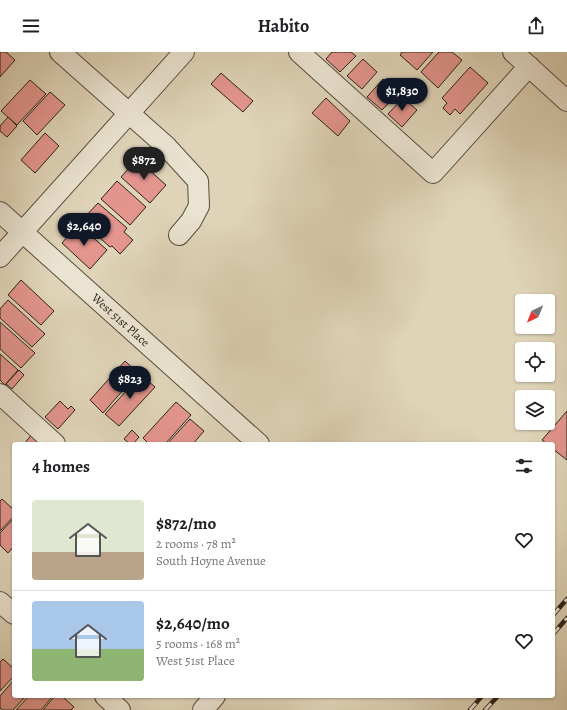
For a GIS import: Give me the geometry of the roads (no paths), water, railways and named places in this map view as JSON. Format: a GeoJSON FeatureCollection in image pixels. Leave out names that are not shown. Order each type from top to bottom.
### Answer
{"type":"FeatureCollection","features":[{"type":"Feature","properties":{"kind":"street"},"geometry":{"type":"LineString","coordinates":[[60,52],[166,146],[198,181],[199,206],[191,221],[179,235]]}},
{"type":"Feature","properties":{"kind":"street"},"geometry":{"type":"LineString","coordinates":[[0,257],[184,52]]}},
{"type":"Feature","properties":{"kind":"street"},"geometry":{"type":"LineString","coordinates":[[299,52],[433,173],[529,66]]}},
{"type":"Feature","properties":{"kind":"street"},"geometry":{"type":"LineString","coordinates":[[513,52],[567,101]]}},
{"type":"Feature","properties":{"kind":"street","name":"West 51st Place"},"geometry":{"type":"LineString","coordinates":[[0,212],[257,442]]}},
{"type":"Feature","properties":{"kind":"street"},"geometry":{"type":"LineString","coordinates":[[0,394],[53,442]]}},
{"type":"Feature","properties":{"kind":"street"},"geometry":{"type":"LineString","coordinates":[[0,602],[12,612]]}},
{"type":"Feature","properties":{"kind":"street"},"geometry":{"type":"LineString","coordinates":[[107,698],[120,710]]}},
{"type":"Feature","properties":{"kind":"street"},"geometry":{"type":"LineString","coordinates":[[203,710],[213,698]]}},
{"type":"Feature","properties":{"kind":"railway"},"geometry":{"type":"LineString","coordinates":[[555,613],[567,599]]}},
{"type":"Feature","properties":{"kind":"railway"},"geometry":{"type":"LineString","coordinates":[[555,632],[567,618]]}},
{"type":"Feature","properties":{"kind":"railway"},"geometry":{"type":"LineString","coordinates":[[470,710],[480,698]]}},
{"type":"Feature","properties":{"kind":"railway"},"geometry":{"type":"LineString","coordinates":[[485,710],[496,698]]}}]}
